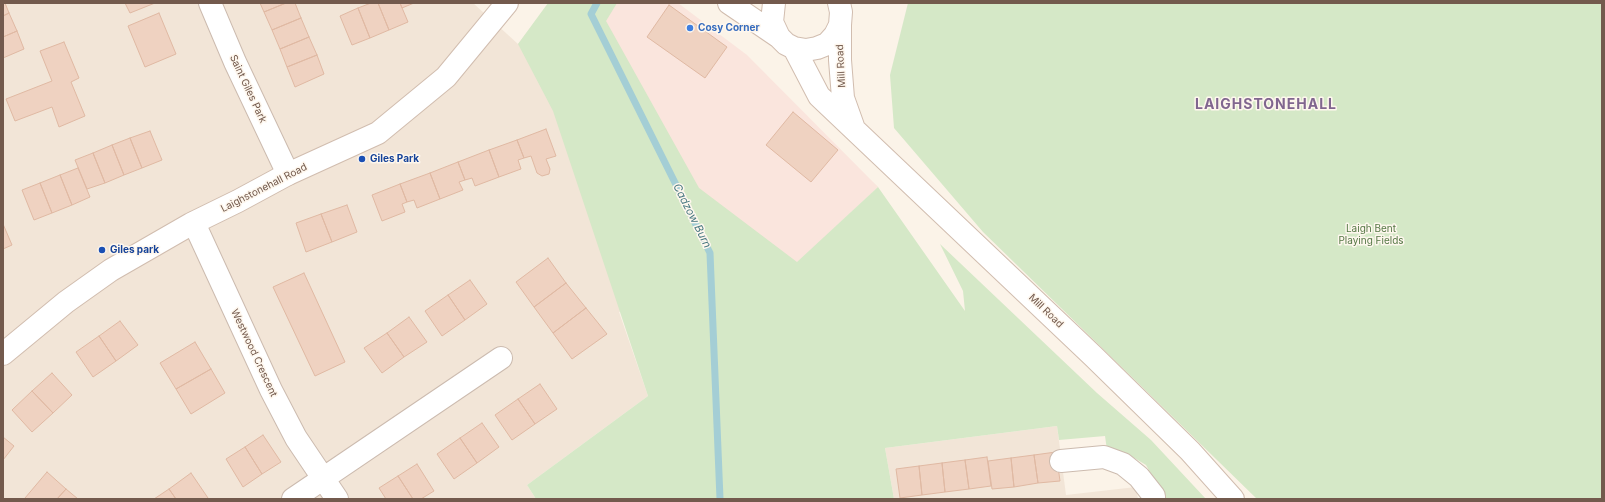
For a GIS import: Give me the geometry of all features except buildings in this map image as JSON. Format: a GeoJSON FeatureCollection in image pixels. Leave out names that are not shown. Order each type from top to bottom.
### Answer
{"type":"FeatureCollection","features":[{"type":"Feature","properties":{"kind":"street","name":"Saint Giles Park"},"geometry":{"type":"LineString","coordinates":[[210,3],[235,62],[288,174]]}},
{"type":"Feature","properties":{"kind":"street","name":"Laighstonehall Road"},"geometry":{"type":"LineString","coordinates":[[3,354],[66,302],[111,270],[194,223],[288,174],[378,133],[446,77],[507,3]]}},
{"type":"Feature","properties":{"kind":"street"},"geometry":{"type":"LineString","coordinates":[[729,3],[787,42],[806,50],[827,44],[835,35],[842,11]]}},
{"type":"Feature","properties":{"kind":"street","name":"Mill Road"},"geometry":{"type":"LineString","coordinates":[[774,3],[772,22],[787,42],[819,96],[1094,356],[1190,451],[1233,499]]}},
{"type":"Feature","properties":{"kind":"street","name":"Mill Road"},"geometry":{"type":"LineString","coordinates":[[842,11],[840,60],[843,98],[854,129]]}},
{"type":"Feature","properties":{"kind":"street","name":"Westwood Crescent"},"geometry":{"type":"LineString","coordinates":[[194,223],[271,390],[296,438],[337,499]]}},
{"type":"Feature","properties":{"kind":"street"},"geometry":{"type":"LineString","coordinates":[[293,499],[500,358]]}},
{"type":"Feature","properties":{"kind":"street"},"geometry":{"type":"LineString","coordinates":[[1061,461],[1104,457],[1123,464],[1139,477],[1154,496],[1154,499]]}},
{"type":"Feature","properties":{"kind":"shaded area"},"geometry":{"type":"Polygon","coordinates":[[[3,3],[473,3],[518,44],[549,3],[673,3],[878,187],[797,263],[619,312],[648,396],[527,485],[536,499],[3,499],[3,3]]]}},
{"type":"Feature","properties":{"kind":"shaded area"},"geometry":{"type":"Polygon","coordinates":[[[617,3],[678,3],[747,55],[878,187],[797,263],[699,188],[606,21],[617,3]]]}},
{"type":"Feature","properties":{"kind":"shaded area"},"geometry":{"type":"Polygon","coordinates":[[[1057,426],[1066,495],[1136,487],[1138,499],[894,499],[885,448],[1057,426]]]}},
{"type":"Feature","properties":{"kind":"green space"},"geometry":{"type":"Polygon","coordinates":[[[548,3],[617,3],[606,21],[699,188],[797,262],[878,187],[965,311],[963,291],[940,244],[1097,393],[1151,440],[1206,499],[1165,499],[1146,465],[1131,456],[1107,450],[1105,436],[1059,440],[1057,426],[885,448],[894,499],[536,499],[527,485],[648,396],[553,111],[518,44],[548,3]]]}},
{"type":"Feature","properties":{"kind":"green space","name":"Laigh Bent Playing Fields"},"geometry":{"type":"Polygon","coordinates":[[[908,3],[1602,3],[1602,499],[1257,499],[983,232],[894,128],[890,75],[908,3]]]}},
{"type":"Feature","properties":{"kind":"waterway","name":"Cadzow Burn"},"geometry":{"type":"LineString","coordinates":[[597,3],[591,14],[710,253],[720,499]]}},
{"type":"Feature","properties":{"kind":"place","name":"Cosy Corner"},"geometry":{"type":"Point","coordinates":[690,28]}},
{"type":"Feature","properties":{"kind":"place","name":"Giles Park"},"geometry":{"type":"Point","coordinates":[362,159]}},
{"type":"Feature","properties":{"kind":"place","name":"Giles park"},"geometry":{"type":"Point","coordinates":[102,250]}},
{"type":"Feature","properties":{"kind":"district","name":"LAIGHSTONEHALL"},"geometry":{"type":"Point","coordinates":[1266,105]}}]}
